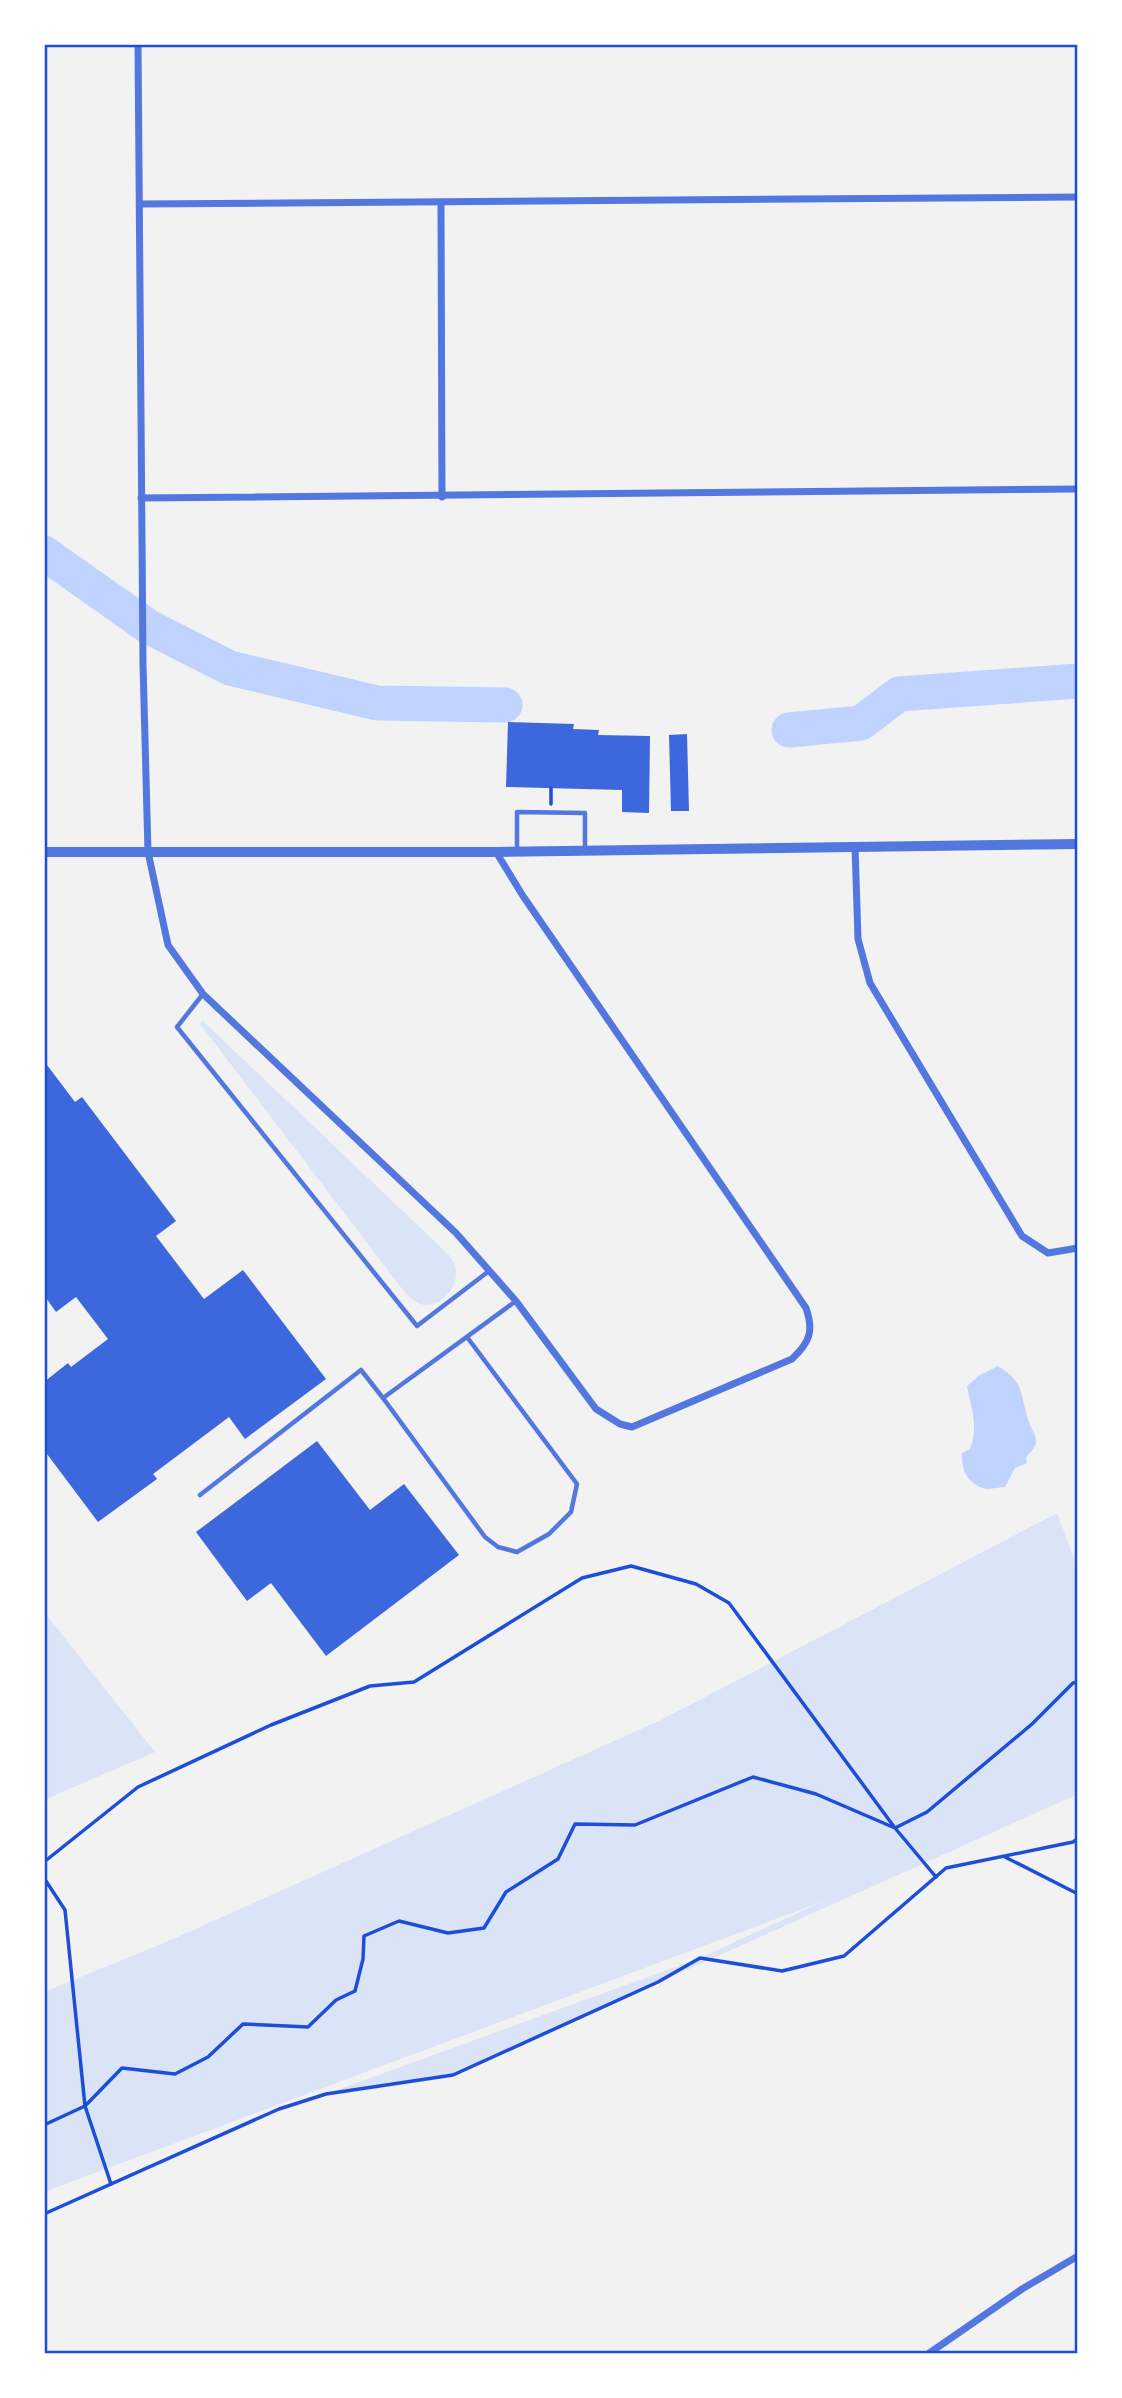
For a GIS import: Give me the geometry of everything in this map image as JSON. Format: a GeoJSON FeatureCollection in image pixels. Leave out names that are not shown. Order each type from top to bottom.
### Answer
{"type":"FeatureCollection","features":[{"type":"Feature","properties":{"kind":"street"},"geometry":{"type":"LineString","coordinates":[[138,44],[143,664],[148,852],[168,945],[203,994],[456,1233],[516,1301],[596,1409],[620,1424],[632,1427],[792,1359],[804,1348],[811,1323],[806,1308],[523,896],[496,852]]}},
{"type":"Feature","properties":{"kind":"street"},"geometry":{"type":"LineString","coordinates":[[140,204],[441,204],[1078,197]]}},
{"type":"Feature","properties":{"kind":"street"},"geometry":{"type":"LineString","coordinates":[[441,204],[442,497]]}},
{"type":"Feature","properties":{"kind":"street"},"geometry":{"type":"LineString","coordinates":[[142,498],[1078,489]]}},
{"type":"Feature","properties":{"kind":"street"},"geometry":{"type":"LineString","coordinates":[[44,852],[496,852],[1078,844]]}},
{"type":"Feature","properties":{"kind":"street"},"geometry":{"type":"LineString","coordinates":[[855,847],[858,939],[870,983],[1022,1236],[1048,1253],[1078,1248]]}},
{"type":"Feature","properties":{"kind":"street"},"geometry":{"type":"LineString","coordinates":[[928,2354],[1022,2289],[1078,2256]]}},
{"type":"Feature","properties":{"kind":"lane"},"geometry":{"type":"LineString","coordinates":[[517,850],[517,812],[585,813],[585,851]]}},
{"type":"Feature","properties":{"kind":"lane"},"geometry":{"type":"LineString","coordinates":[[203,994],[177,1027],[417,1326],[489,1271]]}},
{"type":"Feature","properties":{"kind":"lane"},"geometry":{"type":"LineString","coordinates":[[383,1398],[516,1301]]}},
{"type":"Feature","properties":{"kind":"lane"},"geometry":{"type":"LineString","coordinates":[[200,1494],[361,1370],[485,1537],[498,1547],[517,1552],[549,1534],[571,1512],[577,1484],[467,1337]]}},
{"type":"Feature","properties":{"kind":"path"},"geometry":{"type":"LineString","coordinates":[[44,1863],[138,1787],[271,1725],[370,1686],[414,1682],[582,1578],[631,1566],[696,1584],[729,1603],[895,1828],[936,1877]]}},
{"type":"Feature","properties":{"kind":"path"},"geometry":{"type":"LineString","coordinates":[[44,2125],[85,2106],[121,2068],[175,2074],[208,2057],[243,2024],[307,2027],[336,2000],[355,1991],[363,1959],[364,1936],[399,1921],[447,1933],[484,1928],[506,1892],[558,1859],[575,1824],[635,1825],[753,1777],[816,1794],[895,1828],[927,1812],[1032,1724],[1073,1683],[1078,1682]]}},
{"type":"Feature","properties":{"kind":"path"},"geometry":{"type":"LineString","coordinates":[[44,2214],[278,2109],[326,2094],[453,2075],[658,1982],[699,1958],[782,1971],[844,1956],[946,1868],[1073,1842],[1078,1838]]}},
{"type":"Feature","properties":{"kind":"path"},"geometry":{"type":"LineString","coordinates":[[1003,1856],[1078,1894]]}},
{"type":"Feature","properties":{"kind":"path"},"geometry":{"type":"LineString","coordinates":[[44,1878],[65,1910],[85,2106],[111,2184]]}},
{"type":"Feature","properties":{"kind":"shaded area"},"geometry":{"type":"Polygon","coordinates":[[[202,1020],[449,1255],[456,1276],[452,1288],[444,1298],[426,1305],[418,1303],[406,1294],[200,1024],[202,1020]]]}},
{"type":"Feature","properties":{"kind":"shaded area"},"geometry":{"type":"Polygon","coordinates":[[[1057,1513],[1078,1569],[1078,1794],[453,2075],[326,2094],[700,1958],[824,1901],[44,2192],[44,1992],[171,1940],[661,1720],[1057,1513]]]}},
{"type":"Feature","properties":{"kind":"shaded area"},"geometry":{"type":"Polygon","coordinates":[[[44,1612],[155,1752],[44,1800],[44,1612]]]}},
{"type":"Feature","properties":{"kind":"water"},"geometry":{"type":"Polygon","coordinates":[[[998,1366],[1014,1379],[1021,1391],[1036,1443],[1026,1457],[1027,1463],[1015,1468],[1005,1487],[987,1489],[971,1481],[964,1471],[962,1453],[970,1449],[974,1433],[967,1386],[980,1375],[998,1366]]]}},
{"type":"Feature","properties":{"kind":"building"},"geometry":{"type":"Polygon","coordinates":[[[508,722],[574,724],[573,729],[599,730],[598,735],[650,736],[649,813],[622,812],[622,790],[506,787],[508,722]]]}},
{"type":"Feature","properties":{"kind":"building"},"geometry":{"type":"Polygon","coordinates":[[[687,734],[689,811],[671,811],[669,735],[687,734]]]}},
{"type":"Feature","properties":{"kind":"building"},"geometry":{"type":"Polygon","coordinates":[[[44,1061],[75,1102],[82,1097],[176,1221],[156,1236],[204,1299],[243,1270],[326,1379],[245,1439],[229,1417],[153,1474],[157,1479],[98,1522],[44,1450],[44,1382],[68,1363],[71,1367],[108,1339],[76,1297],[56,1312],[44,1295],[44,1061]]]}},
{"type":"Feature","properties":{"kind":"building"},"geometry":{"type":"Polygon","coordinates":[[[317,1441],[370,1510],[404,1484],[459,1555],[326,1656],[271,1583],[247,1601],[196,1532],[317,1441]]]}},
{"type":"Feature","properties":{"kind":"waterway"},"geometry":{"type":"LineString","coordinates":[[44,553],[149,627],[230,668],[377,703],[505,705]]}},
{"type":"Feature","properties":{"kind":"waterway"},"geometry":{"type":"LineString","coordinates":[[789,730],[861,723],[899,694],[1078,681]]}}]}
